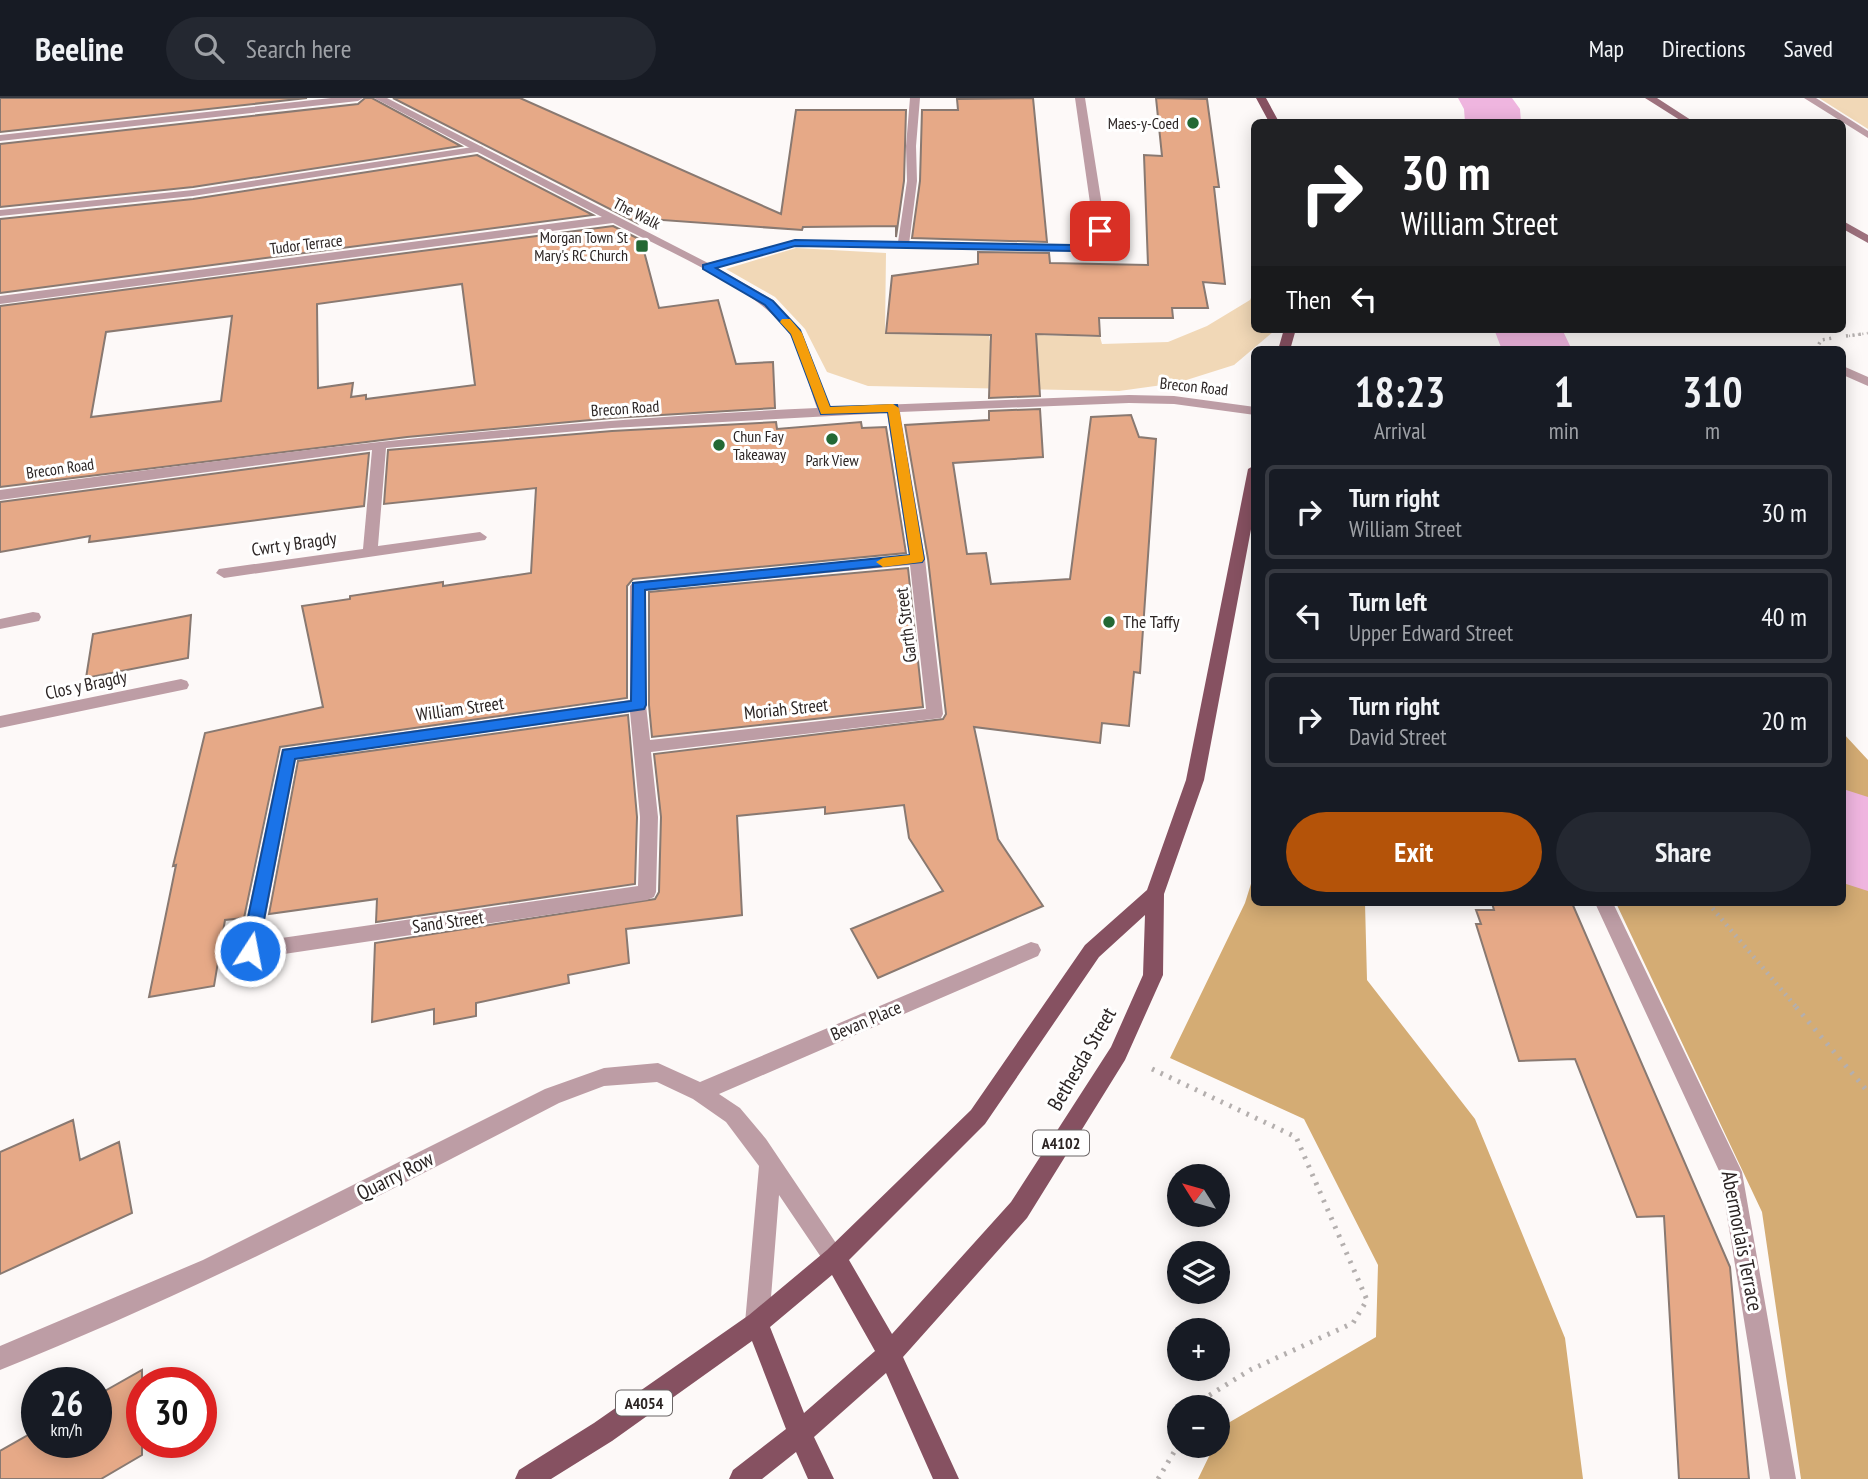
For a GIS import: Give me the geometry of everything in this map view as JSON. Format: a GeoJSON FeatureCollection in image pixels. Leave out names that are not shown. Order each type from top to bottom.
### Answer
{"type":"FeatureCollection","features":[{"type":"Feature","properties":{"kind":"main road"},"geometry":{"type":"LineString","coordinates":[[1261,98],[1272,119]]}},
{"type":"Feature","properties":{"kind":"main road","name":"Bethesda Street"},"geometry":{"type":"LineString","coordinates":[[742,1479],[800,1433],[890,1354],[1019,1210],[1118,1053],[1153,975],[1155,894],[1195,780],[1251,490]]}},
{"type":"Feature","properties":{"kind":"main road","name":"Bethesda Street"},"geometry":{"type":"LineString","coordinates":[[835,1258],[978,1117],[1092,951],[1155,894]]}},
{"type":"Feature","properties":{"kind":"main road"},"geometry":{"type":"LineString","coordinates":[[835,1258],[890,1354],[946,1479]]}},
{"type":"Feature","properties":{"kind":"main road","name":"A4054"},"geometry":{"type":"LineString","coordinates":[[528,1479],[603,1432],[757,1323],[835,1258]]}},
{"type":"Feature","properties":{"kind":"main road"},"geometry":{"type":"LineString","coordinates":[[757,1323],[821,1479]]}},
{"type":"Feature","properties":{"kind":"street"},"geometry":{"type":"LineString","coordinates":[[0,138],[358,98]]}},
{"type":"Feature","properties":{"kind":"street","name":"The Walk"},"geometry":{"type":"LineString","coordinates":[[379,98],[616,219],[769,303],[796,333],[825,411]]}},
{"type":"Feature","properties":{"kind":"street"},"geometry":{"type":"LineString","coordinates":[[900,245],[903,244],[912,181],[911,146],[915,98]]}},
{"type":"Feature","properties":{"kind":"street"},"geometry":{"type":"LineString","coordinates":[[707,267],[795,243],[1073,248],[1094,243],[1100,231],[1080,98]]}},
{"type":"Feature","properties":{"kind":"street"},"geometry":{"type":"LineString","coordinates":[[1650,98],[1684,119]]}},
{"type":"Feature","properties":{"kind":"street"},"geometry":{"type":"LineString","coordinates":[[1809,98],[1842,119]]}},
{"type":"Feature","properties":{"kind":"street"},"geometry":{"type":"LineString","coordinates":[[1846,121],[1868,135]]}},
{"type":"Feature","properties":{"kind":"street"},"geometry":{"type":"LineString","coordinates":[[0,213],[193,194],[479,149]]}},
{"type":"Feature","properties":{"kind":"street","name":"Tudor Terrace"},"geometry":{"type":"LineString","coordinates":[[0,300],[616,219]]}},
{"type":"Feature","properties":{"kind":"street"},"geometry":{"type":"LineString","coordinates":[[1846,226],[1868,240]]}},
{"type":"Feature","properties":{"kind":"street"},"geometry":{"type":"LineString","coordinates":[[1846,371],[1868,382]]}},
{"type":"Feature","properties":{"kind":"street","name":"Brecon Road"},"geometry":{"type":"LineString","coordinates":[[0,495],[217,463],[379,445],[825,411],[1129,399],[1174,400],[1251,410]]}},
{"type":"Feature","properties":{"kind":"street","name":"Garth Street"},"geometry":{"type":"LineString","coordinates":[[893,408],[918,559],[935,714]]}},
{"type":"Feature","properties":{"kind":"street"},"geometry":{"type":"LineString","coordinates":[[370,553],[379,445]]}},
{"type":"Feature","properties":{"kind":"street","name":"Cwrt y Bragdy"},"geometry":{"type":"LineString","coordinates":[[224,573],[480,537]]}},
{"type":"Feature","properties":{"kind":"street"},"geometry":{"type":"LineString","coordinates":[[642,747],[638,705],[638,586],[918,559]]}},
{"type":"Feature","properties":{"kind":"street"},"geometry":{"type":"LineString","coordinates":[[0,624],[33,617]]}},
{"type":"Feature","properties":{"kind":"street","name":"Clos y Bragdy"},"geometry":{"type":"LineString","coordinates":[[0,722],[181,685]]}},
{"type":"Feature","properties":{"kind":"street","name":"William Street"},"geometry":{"type":"LineString","coordinates":[[250,951],[288,754],[638,705]]}},
{"type":"Feature","properties":{"kind":"street","name":"Moriah Street"},"geometry":{"type":"LineString","coordinates":[[642,747],[935,714]]}},
{"type":"Feature","properties":{"kind":"street","name":"Sand Street"},"geometry":{"type":"LineString","coordinates":[[250,951],[647,892],[649,817],[642,747]]}},
{"type":"Feature","properties":{"kind":"street","name":"Abermorlais Terrace"},"geometry":{"type":"LineString","coordinates":[[1605,906],[1731,1172],[1783,1479]]}},
{"type":"Feature","properties":{"kind":"street","name":"Bevan Place"},"geometry":{"type":"LineString","coordinates":[[700,1092],[1031,950]]}},
{"type":"Feature","properties":{"kind":"street","name":"Quarry Row"},"geometry":{"type":"LineString","coordinates":[[0,1358],[61,1335],[253,1249],[552,1096],[604,1077],[658,1072],[700,1092],[733,1115],[835,1258]]}},
{"type":"Feature","properties":{"kind":"street"},"geometry":{"type":"LineString","coordinates":[[757,1323],[770,1165]]}},
{"type":"Feature","properties":{"kind":"path"},"geometry":{"type":"LineString","coordinates":[[1711,906],[1868,1092]]}},
{"type":"Feature","properties":{"kind":"path"},"geometry":{"type":"LineString","coordinates":[[1118,1053],[1296,1137],[1367,1300],[1353,1322],[1250,1370],[1210,1395]]}},
{"type":"Feature","properties":{"kind":"path"},"geometry":{"type":"LineString","coordinates":[[1158,1479],[1170,1458]]}},
{"type":"Feature","properties":{"kind":"shaded area"},"geometry":{"type":"Polygon","coordinates":[[[1819,98],[1868,98],[1868,129],[1819,98]]]}},
{"type":"Feature","properties":{"kind":"shaded area"},"geometry":{"type":"Polygon","coordinates":[[[796,248],[886,253],[885,334],[989,336],[991,347],[1037,348],[1037,335],[1100,337],[1102,344],[1168,342],[1207,326],[1251,298],[1251,333],[1272,333],[1256,346],[1251,346],[1251,351],[1234,365],[1177,383],[1119,391],[868,386],[827,372],[805,329],[775,297],[726,269],[796,248]]]}},
{"type":"Feature","properties":{"kind":"shaded area"},"geometry":{"type":"Polygon","coordinates":[[[1846,736],[1868,760],[1868,1479],[1801,1479],[1762,1212],[1617,906],[1846,906],[1846,736]]]}},
{"type":"Feature","properties":{"kind":"shaded area"},"geometry":{"type":"Polygon","coordinates":[[[1251,884],[1251,906],[1365,906],[1367,980],[1475,1119],[1565,1338],[1583,1479],[1198,1479],[1208,1458],[1230,1458],[1230,1422],[1376,1337],[1378,1265],[1304,1119],[1170,1058],[1245,903],[1251,884]]]}},
{"type":"Feature","properties":{"kind":"building"},"geometry":{"type":"Polygon","coordinates":[[[0,98],[307,98],[0,132],[0,98]]]}},
{"type":"Feature","properties":{"kind":"building"},"geometry":{"type":"Polygon","coordinates":[[[365,98],[372,98],[461,146],[193,187],[0,207],[0,144],[358,104],[365,98]]]}},
{"type":"Feature","properties":{"kind":"building"},"geometry":{"type":"Polygon","coordinates":[[[393,98],[520,98],[781,214],[796,110],[906,110],[904,181],[896,237],[896,226],[803,227],[802,230],[635,218],[637,223],[393,98]]]}},
{"type":"Feature","properties":{"kind":"building"},"geometry":{"type":"Polygon","coordinates":[[[1033,98],[1047,242],[912,238],[920,181],[922,110],[958,110],[957,99],[1033,98]]]}},
{"type":"Feature","properties":{"kind":"building"},"geometry":{"type":"Polygon","coordinates":[[[1156,98],[1207,99],[1219,187],[1214,187],[1225,284],[1203,282],[1208,308],[1172,308],[1173,318],[1099,318],[1100,336],[1036,334],[1040,396],[989,398],[991,335],[886,333],[892,276],[978,264],[978,252],[1049,253],[1050,263],[1148,265],[1144,155],[1162,156],[1156,98]]]}},
{"type":"Feature","properties":{"kind":"building"},"geometry":{"type":"Polygon","coordinates":[[[477,155],[593,215],[0,293],[0,219],[193,199],[477,155]]]}},
{"type":"Feature","properties":{"kind":"building"},"geometry":{"type":"Polygon","coordinates":[[[613,226],[641,240],[659,308],[718,300],[736,364],[773,362],[775,408],[612,418],[407,437],[0,487],[0,306],[613,226]],[[462,284],[317,304],[318,388],[353,383],[351,397],[366,395],[366,399],[475,385],[462,284]],[[232,316],[106,332],[91,417],[221,401],[232,316]]]}},
{"type":"Feature","properties":{"kind":"building"},"geometry":{"type":"Polygon","coordinates":[[[1040,409],[1043,457],[953,463],[967,554],[986,553],[991,584],[1070,579],[1091,417],[1131,415],[1139,437],[1156,439],[1140,673],[1134,672],[1129,726],[1102,723],[1100,743],[974,727],[998,839],[1043,906],[878,978],[851,929],[943,891],[909,838],[904,805],[825,814],[825,807],[737,816],[742,915],[626,929],[629,963],[568,975],[569,983],[476,1003],[476,1016],[434,1024],[434,1009],[372,1022],[375,943],[655,899],[659,892],[661,817],[654,754],[943,719],[946,714],[928,559],[905,425],[989,420],[989,411],[1040,409]]]}},
{"type":"Feature","properties":{"kind":"building"},"geometry":{"type":"Polygon","coordinates":[[[776,422],[777,429],[861,422],[862,428],[886,427],[906,553],[633,579],[627,586],[627,698],[280,747],[244,918],[225,920],[214,986],[149,997],[176,865],[173,866],[205,733],[323,707],[302,606],[443,582],[443,586],[531,573],[536,488],[384,504],[388,450],[612,431],[776,422]]]}},
{"type":"Feature","properties":{"kind":"building"},"geometry":{"type":"Polygon","coordinates":[[[369,453],[364,506],[89,542],[90,536],[0,552],[0,502],[369,453]]]}},
{"type":"Feature","properties":{"kind":"building"},"geometry":{"type":"Polygon","coordinates":[[[908,568],[923,707],[652,737],[649,705],[649,592],[908,568]]]}},
{"type":"Feature","properties":{"kind":"building"},"geometry":{"type":"Polygon","coordinates":[[[191,615],[188,658],[86,678],[93,634],[191,615]]]}},
{"type":"Feature","properties":{"kind":"building"},"geometry":{"type":"Polygon","coordinates":[[[628,715],[637,817],[635,884],[376,922],[377,899],[269,914],[298,761],[628,715]]]}},
{"type":"Feature","properties":{"kind":"building"},"geometry":{"type":"Polygon","coordinates":[[[1493,906],[1573,906],[1730,1267],[1749,1479],[1679,1479],[1664,1216],[1637,1217],[1575,1059],[1519,1061],[1476,924],[1481,924],[1476,910],[1494,910],[1493,906]]]}},
{"type":"Feature","properties":{"kind":"building"},"geometry":{"type":"Polygon","coordinates":[[[73,1120],[80,1160],[119,1142],[132,1213],[0,1274],[0,1152],[73,1120]]]}},
{"type":"Feature","properties":{"kind":"building"},"geometry":{"type":"Polygon","coordinates":[[[126,1379],[126,1458],[137,1458],[101,1479],[0,1479],[0,1451],[21,1439],[21,1458],[112,1458],[112,1387],[126,1379]]]}},
{"type":"Feature","properties":{"kind":"waterway"},"geometry":{"type":"LineString","coordinates":[[1485,98],[1492,109],[1493,119]]}},
{"type":"Feature","properties":{"kind":"waterway"},"geometry":{"type":"LineString","coordinates":[[1530,333],[1535,346]]}},
{"type":"Feature","properties":{"kind":"waterway"},"geometry":{"type":"LineString","coordinates":[[1846,831],[1868,851]]}},
{"type":"Feature","properties":{"kind":"slow traffic"},"geometry":{"type":"LineString","coordinates":[[786,322],[796,333],[825,411],[893,408],[918,559],[883,562]]}},
{"type":"Feature","properties":{"kind":"place","name":"Maes-y-Coed"},"geometry":{"type":"Point","coordinates":[1193,123]}},
{"type":"Feature","properties":{"kind":"place","name":"Morgan Town St Mary's RC Church"},"geometry":{"type":"Point","coordinates":[642,246]}},
{"type":"Feature","properties":{"kind":"place","name":"Park View"},"geometry":{"type":"Point","coordinates":[832,439]}},
{"type":"Feature","properties":{"kind":"place","name":"Chun Fay Takeaway"},"geometry":{"type":"Point","coordinates":[719,445]}},
{"type":"Feature","properties":{"kind":"place","name":"The Taffy"},"geometry":{"type":"Point","coordinates":[1109,622]}},
{"type":"Feature","properties":{"kind":"route"},"geometry":{"type":"LineString","coordinates":[[250,951],[288,754],[638,705],[638,586],[918,559],[893,408],[825,411],[796,333],[769,303],[707,267],[795,243],[1073,248],[1094,243],[1100,231]]}}]}
